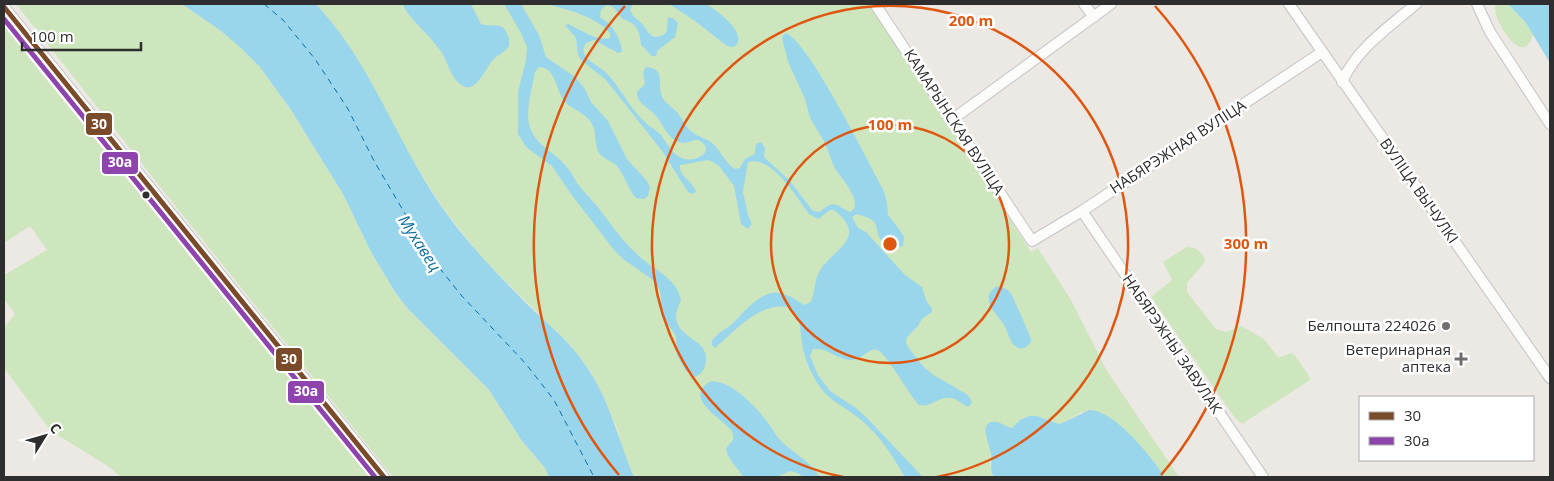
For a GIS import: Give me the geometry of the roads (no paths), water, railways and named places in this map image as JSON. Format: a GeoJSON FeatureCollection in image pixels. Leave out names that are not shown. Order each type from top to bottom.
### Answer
{"type":"FeatureCollection","features":[{"type":"Feature","properties":{"kind":"street","name":"КАМАРЫНСКАЯ ВУЛІЦА"},"geometry":{"type":"LineString","coordinates":[[875,4],[953,119],[1032,241]]}},
{"type":"Feature","properties":{"kind":"street"},"geometry":{"type":"LineString","coordinates":[[1084,4],[1094,17]]}},
{"type":"Feature","properties":{"kind":"street"},"geometry":{"type":"LineString","coordinates":[[953,119],[1111,4]]}},
{"type":"Feature","properties":{"kind":"street","name":"ВУЛІЦА ВЫЧУЛКІ"},"geometry":{"type":"LineString","coordinates":[[1289,4],[1550,378]]}},
{"type":"Feature","properties":{"kind":"street"},"geometry":{"type":"LineString","coordinates":[[1342,82],[1351,65],[1367,45],[1416,4]]}},
{"type":"Feature","properties":{"kind":"street"},"geometry":{"type":"LineString","coordinates":[[1477,4],[1490,32],[1550,124]]}},
{"type":"Feature","properties":{"kind":"street"},"geometry":{"type":"LineString","coordinates":[[4,7],[384,477]]}},
{"type":"Feature","properties":{"kind":"street","name":"НАБЯРЭЖНАЯ ВУЛІЦА"},"geometry":{"type":"LineString","coordinates":[[1032,241],[1082,211],[1322,52]]}},
{"type":"Feature","properties":{"kind":"street","name":"НАБЯРЭЖНЫ ЗАВУЛАК"},"geometry":{"type":"LineString","coordinates":[[1082,211],[1263,477]]}},
{"type":"Feature","properties":{"kind":"water"},"geometry":{"type":"Polygon","coordinates":[[[695,3],[708,5],[734,28],[737,33],[737,44],[734,47],[727,46],[669,4],[695,3]]]}},
{"type":"Feature","properties":{"kind":"water","name":"Мухавец"},"geometry":{"type":"Polygon","coordinates":[[[182,4],[316,4],[341,34],[358,59],[420,172],[451,220],[494,270],[565,340],[593,376],[607,404],[634,477],[549,477],[545,468],[522,441],[489,390],[408,309],[395,292],[371,252],[343,194],[291,110],[260,67],[221,31],[182,4]]]}},
{"type":"Feature","properties":{"kind":"water"},"geometry":{"type":"Polygon","coordinates":[[[402,4],[471,4],[481,24],[504,28],[509,38],[509,46],[492,61],[482,77],[473,86],[462,86],[453,76],[442,53],[402,4]]]}},
{"type":"Feature","properties":{"kind":"water"},"geometry":{"type":"Polygon","coordinates":[[[504,4],[521,4],[539,35],[546,57],[575,77],[585,89],[591,102],[608,121],[627,159],[647,181],[650,187],[648,196],[644,199],[636,198],[616,165],[599,153],[592,124],[582,113],[566,103],[552,74],[539,67],[535,72],[528,110],[529,125],[532,132],[539,142],[567,167],[577,183],[627,244],[674,285],[681,299],[676,313],[677,322],[685,333],[701,346],[706,357],[705,366],[698,375],[694,377],[686,371],[677,355],[676,336],[662,316],[659,289],[653,280],[623,259],[614,250],[552,166],[526,147],[518,134],[518,92],[526,60],[527,47],[504,4]]]}},
{"type":"Feature","properties":{"kind":"water"},"geometry":{"type":"Polygon","coordinates":[[[547,4],[634,4],[630,9],[632,14],[654,37],[662,36],[667,31],[668,17],[674,19],[678,23],[675,37],[658,50],[656,56],[652,56],[641,45],[635,25],[623,19],[614,8],[606,5],[601,10],[600,17],[614,31],[620,42],[622,52],[618,53],[594,40],[586,43],[584,48],[585,56],[608,75],[638,115],[660,134],[671,150],[680,157],[690,160],[699,157],[705,153],[706,147],[699,140],[683,143],[675,140],[668,134],[656,116],[639,100],[637,92],[645,84],[643,72],[646,67],[657,71],[660,79],[661,95],[678,113],[688,128],[694,134],[712,143],[732,167],[735,169],[740,168],[745,159],[755,154],[756,144],[761,142],[765,148],[764,157],[789,180],[813,211],[820,212],[835,204],[850,212],[855,206],[854,198],[834,167],[825,143],[810,118],[805,99],[788,62],[782,37],[786,33],[796,41],[809,57],[852,130],[883,189],[888,215],[904,237],[903,246],[892,246],[882,241],[874,221],[870,218],[857,214],[852,217],[858,228],[866,232],[905,275],[922,287],[926,300],[932,309],[932,312],[922,319],[907,337],[908,347],[932,374],[968,395],[972,402],[968,407],[955,399],[946,398],[927,405],[919,405],[886,358],[877,350],[871,350],[854,360],[840,358],[827,351],[818,349],[813,349],[810,356],[818,375],[830,391],[866,417],[923,477],[905,477],[891,454],[874,432],[855,415],[831,399],[821,388],[806,360],[799,322],[789,307],[768,309],[759,313],[741,325],[715,348],[712,345],[712,341],[716,336],[732,324],[755,301],[766,295],[772,293],[785,294],[804,305],[811,302],[819,272],[849,236],[849,228],[844,220],[834,210],[830,210],[818,219],[809,214],[775,171],[757,162],[748,162],[743,192],[752,224],[748,229],[741,224],[734,186],[719,166],[713,162],[708,160],[680,165],[681,172],[696,192],[692,194],[688,192],[662,151],[606,80],[581,60],[578,55],[576,38],[565,25],[568,24],[599,38],[610,38],[610,33],[589,18],[547,4]]]}},
{"type":"Feature","properties":{"kind":"water"},"geometry":{"type":"Polygon","coordinates":[[[1508,4],[1550,4],[1550,63],[1526,23],[1508,4]]]}},
{"type":"Feature","properties":{"kind":"water"},"geometry":{"type":"Polygon","coordinates":[[[1000,286],[1008,290],[1012,295],[1030,336],[1031,342],[1025,348],[1016,347],[1013,344],[1004,325],[991,307],[989,294],[995,287],[1000,286]]]}},
{"type":"Feature","properties":{"kind":"water"},"geometry":{"type":"Polygon","coordinates":[[[711,381],[720,382],[744,396],[764,417],[781,441],[807,462],[820,477],[804,477],[790,471],[777,477],[743,477],[730,460],[726,448],[733,440],[732,431],[706,407],[700,394],[703,387],[711,381]]]}},
{"type":"Feature","properties":{"kind":"water"},"geometry":{"type":"Polygon","coordinates":[[[1089,410],[1099,412],[1120,425],[1142,447],[1165,477],[994,477],[986,434],[987,425],[991,422],[997,422],[1012,428],[1020,420],[1029,416],[1037,416],[1059,424],[1089,410]]]}},
{"type":"Feature","properties":{"kind":"place","name":"Белпошта 224026"},"geometry":{"type":"Point","coordinates":[1446,326]}},
{"type":"Feature","properties":{"kind":"place","name":"Ветеринарная аптека"},"geometry":{"type":"Point","coordinates":[1461,359]}}]}
